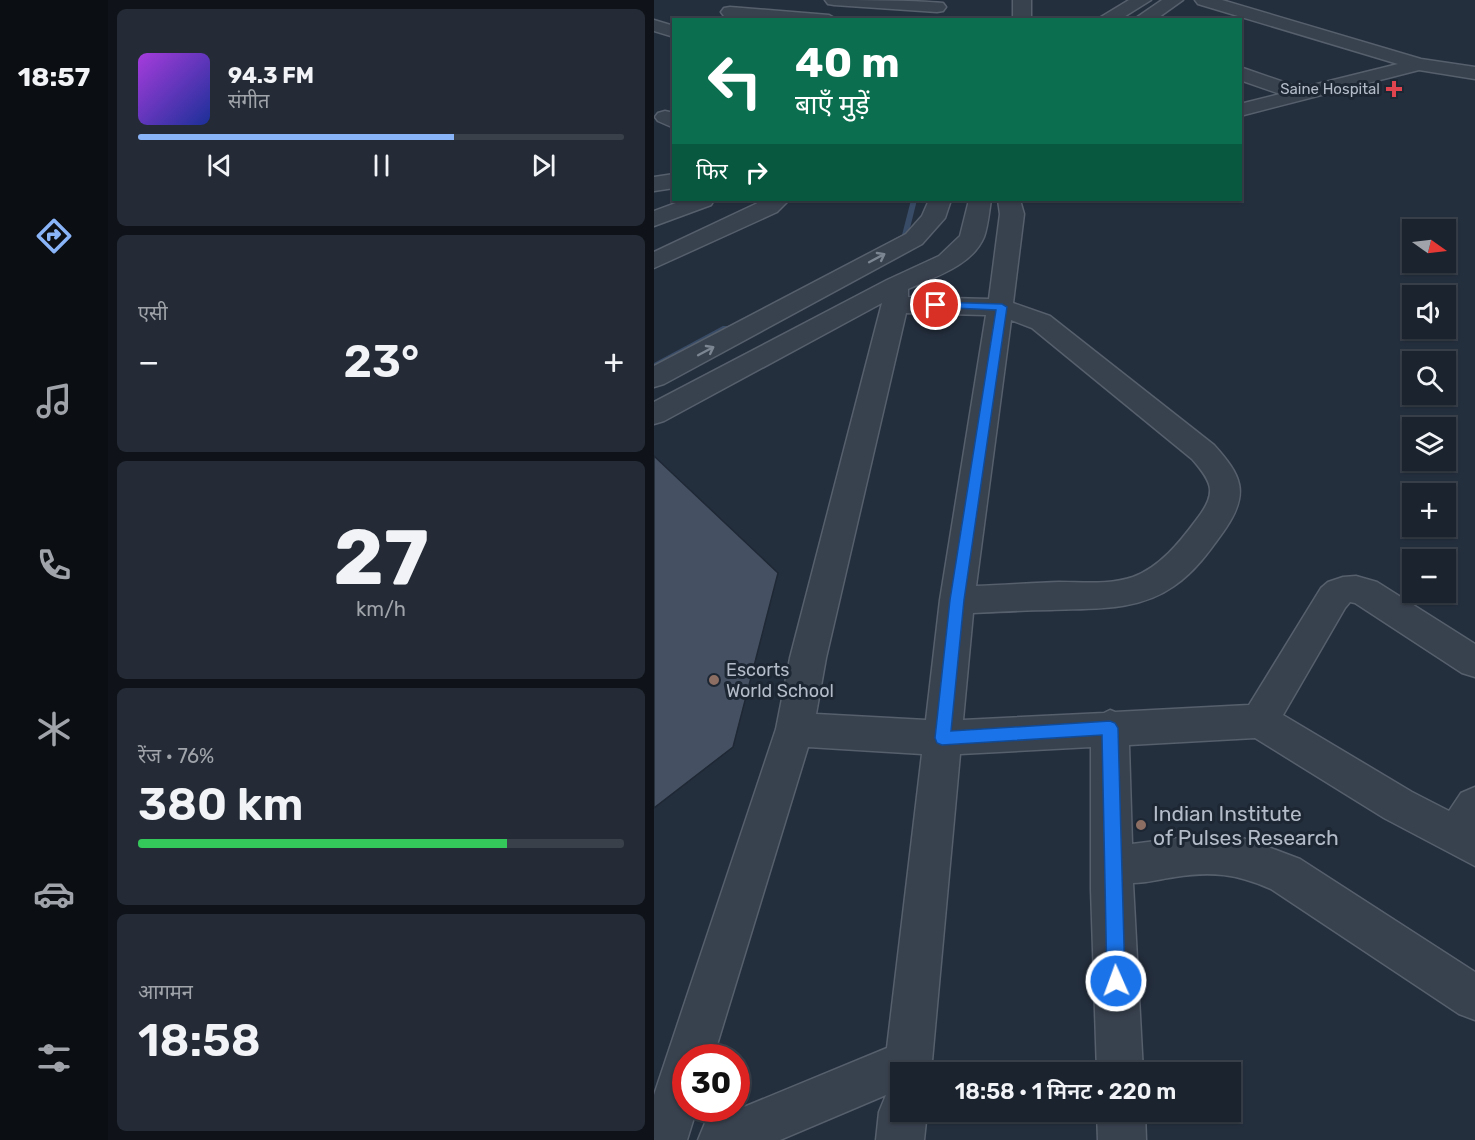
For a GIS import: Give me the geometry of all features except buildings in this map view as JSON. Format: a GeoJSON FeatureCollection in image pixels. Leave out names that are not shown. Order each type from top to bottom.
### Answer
{"type":"FeatureCollection","features":[{"type":"Feature","properties":{"kind":"street"},"geometry":{"type":"LineString","coordinates":[[749,0],[730,12],[804,18]]}},
{"type":"Feature","properties":{"kind":"street"},"geometry":{"type":"LineString","coordinates":[[834,0],[937,9]]}},
{"type":"Feature","properties":{"kind":"street"},"geometry":{"type":"LineString","coordinates":[[1022,18],[1023,0]]}},
{"type":"Feature","properties":{"kind":"street"},"geometry":{"type":"LineString","coordinates":[[1109,18],[1142,0]]}},
{"type":"Feature","properties":{"kind":"street"},"geometry":{"type":"LineString","coordinates":[[1145,18],[1174,0]]}},
{"type":"Feature","properties":{"kind":"street"},"geometry":{"type":"LineString","coordinates":[[1204,0],[1419,64],[1469,72]]}},
{"type":"Feature","properties":{"kind":"street"},"geometry":{"type":"LineString","coordinates":[[1239,0],[1393,44],[1469,72]]}},
{"type":"Feature","properties":{"kind":"street"},"geometry":{"type":"LineString","coordinates":[[654,26],[672,31]]}},
{"type":"Feature","properties":{"kind":"street"},"geometry":{"type":"LineString","coordinates":[[1242,109],[1419,64]]}},
{"type":"Feature","properties":{"kind":"street"},"geometry":{"type":"LineString","coordinates":[[1242,74],[1299,94]]}},
{"type":"Feature","properties":{"kind":"street"},"geometry":{"type":"LineString","coordinates":[[654,184],[672,181]]}},
{"type":"Feature","properties":{"kind":"street"},"geometry":{"type":"LineString","coordinates":[[654,219],[700,201]]}},
{"type":"Feature","properties":{"kind":"street"},"geometry":{"type":"LineString","coordinates":[[654,378],[914,239],[933,218],[940,201]]}},
{"type":"Feature","properties":{"kind":"street"},"geometry":{"type":"LineString","coordinates":[[654,429],[896,296],[948,261],[963,249],[972,237],[980,201]]}},
{"type":"Feature","properties":{"kind":"street"},"geometry":{"type":"LineString","coordinates":[[909,1062],[957,600],[1002,307],[1012,214],[1009,201]]}},
{"type":"Feature","properties":{"kind":"street"},"geometry":{"type":"LineString","coordinates":[[657,256],[763,203]]}},
{"type":"Feature","properties":{"kind":"street"},"geometry":{"type":"LineString","coordinates":[[654,414],[971,258],[1009,246]]}},
{"type":"Feature","properties":{"kind":"street"},"geometry":{"type":"LineString","coordinates":[[896,296],[1002,307],[1041,322],[1178,431],[1218,468],[1225,479],[1228,490],[1226,502],[1187,557],[1152,584],[1115,594],[957,600]]}},
{"type":"Feature","properties":{"kind":"street"},"geometry":{"type":"LineString","coordinates":[[694,1044],[795,729],[808,658],[896,296]]}},
{"type":"Feature","properties":{"kind":"street"},"geometry":{"type":"LineString","coordinates":[[1260,721],[1334,598],[1338,592],[1347,589],[1365,592],[1475,662]]}},
{"type":"Feature","properties":{"kind":"street"},"geometry":{"type":"LineString","coordinates":[[795,729],[942,738],[1260,721],[1398,805],[1468,829]]}},
{"type":"Feature","properties":{"kind":"street"},"geometry":{"type":"LineString","coordinates":[[1110,728],[1120,1062]]}},
{"type":"Feature","properties":{"kind":"street"},"geometry":{"type":"LineString","coordinates":[[1134,863],[1206,854],[1234,856],[1285,874],[1475,998]]}},
{"type":"Feature","properties":{"kind":"street"},"geometry":{"type":"LineString","coordinates":[[723,1140],[890,1074]]}},
{"type":"Feature","properties":{"kind":"street"},"geometry":{"type":"LineString","coordinates":[[663,1140],[672,1113]]}},
{"type":"Feature","properties":{"kind":"street"},"geometry":{"type":"LineString","coordinates":[[900,1140],[902,1122]]}},
{"type":"Feature","properties":{"kind":"street"},"geometry":{"type":"LineString","coordinates":[[1121,1122],[1122,1140]]}},
{"type":"Feature","properties":{"kind":"waterway"},"geometry":{"type":"LineString","coordinates":[[896,240],[905,236],[914,201]]}},
{"type":"Feature","properties":{"kind":"waterway"},"geometry":{"type":"LineString","coordinates":[[654,366],[726,328]]}},
{"type":"Feature","properties":{"kind":"place","name":"Saine Hospital"},"geometry":{"type":"Point","coordinates":[1394,89]}},
{"type":"Feature","properties":{"kind":"place","name":"Escorts World School"},"geometry":{"type":"Point","coordinates":[714,680]}},
{"type":"Feature","properties":{"kind":"place","name":"Indian Institute of Pulses Research"},"geometry":{"type":"Point","coordinates":[1141,825]}},
{"type":"Feature","properties":{"kind":"route"},"geometry":{"type":"LineString","coordinates":[[936,305],[1002,307],[957,600],[942,738],[1110,728],[1116,981]]}}]}
